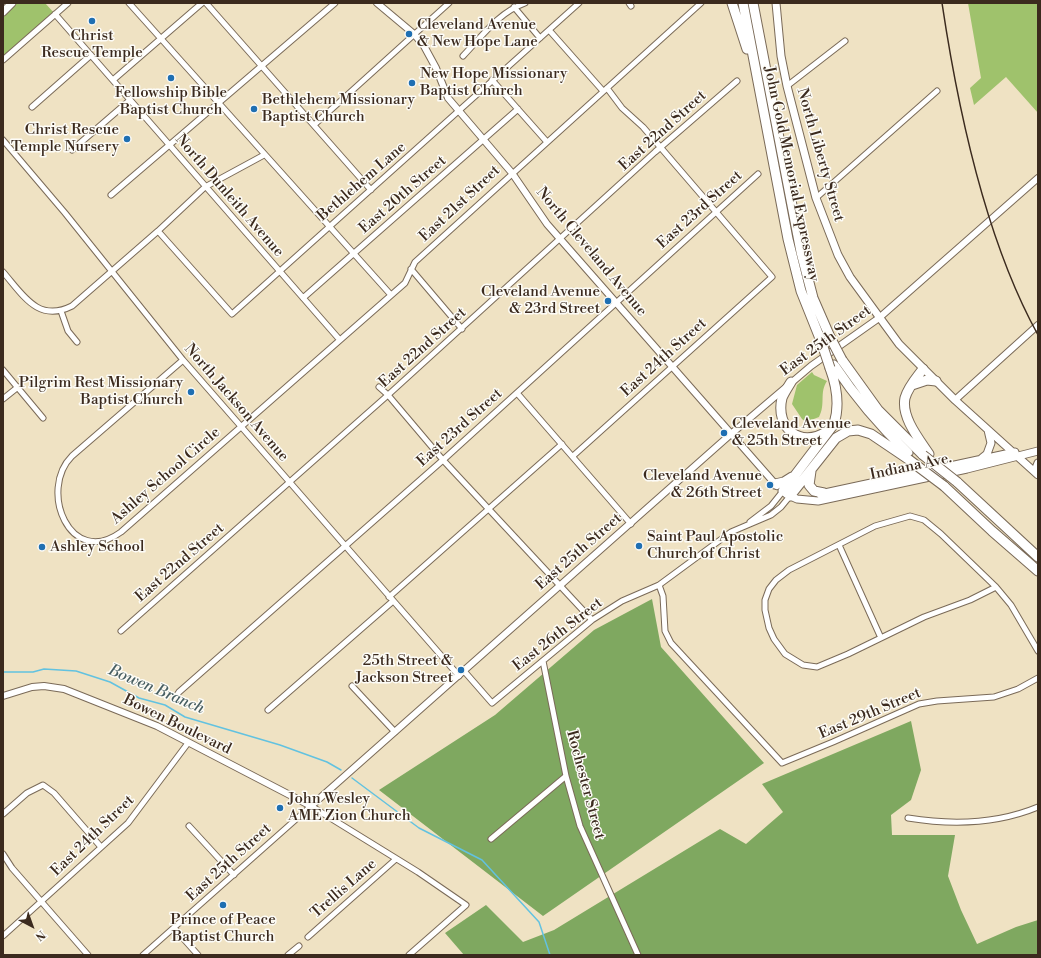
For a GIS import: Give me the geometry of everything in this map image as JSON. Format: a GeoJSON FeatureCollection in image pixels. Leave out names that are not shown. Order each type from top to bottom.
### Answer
{"type":"FeatureCollection","features":[{"type":"Feature","properties":{"kind":"highway"},"geometry":{"type":"LineString","coordinates":[[732,3],[758,85]]}},
{"type":"Feature","properties":{"kind":"highway","name":"John Gold Memorial Expressway"},"geometry":{"type":"LineString","coordinates":[[743,3],[794,265],[801,291],[821,341],[852,391],[869,413],[910,458]]}},
{"type":"Feature","properties":{"kind":"highway","name":"John Gold Memorial Expressway"},"geometry":{"type":"LineString","coordinates":[[753,3],[801,252],[813,298],[830,337],[836,364],[878,410],[926,454]]}},
{"type":"Feature","properties":{"kind":"highway"},"geometry":{"type":"LineString","coordinates":[[786,494],[797,472],[834,424],[838,409],[836,364]]}},
{"type":"Feature","properties":{"kind":"highway"},"geometry":{"type":"LineString","coordinates":[[923,369],[911,386],[906,397],[907,414],[914,432],[926,454],[1038,557]]}},
{"type":"Feature","properties":{"kind":"highway"},"geometry":{"type":"LineString","coordinates":[[911,386],[927,380],[936,381]]}},
{"type":"Feature","properties":{"kind":"highway"},"geometry":{"type":"LineString","coordinates":[[791,382],[783,398],[782,408],[782,420],[787,427],[796,435],[807,439],[818,437],[829,431]]}},
{"type":"Feature","properties":{"kind":"highway"},"geometry":{"type":"LineString","coordinates":[[786,494],[811,470],[836,438],[853,430],[871,434],[910,458],[944,486],[1038,571]]}},
{"type":"Feature","properties":{"kind":"highway"},"geometry":{"type":"LineString","coordinates":[[811,470],[809,485],[814,491],[824,493]]}},
{"type":"Feature","properties":{"kind":"highway"},"geometry":{"type":"LineString","coordinates":[[775,484],[784,482],[797,472]]}},
{"type":"Feature","properties":{"kind":"main road"},"geometry":{"type":"LineString","coordinates":[[3,12],[12,3]]}},
{"type":"Feature","properties":{"kind":"main road","name":"North Liberty Street"},"geometry":{"type":"LineString","coordinates":[[776,3],[781,56],[787,86],[816,198],[838,255],[850,278],[899,344],[954,400],[1038,474]]}},
{"type":"Feature","properties":{"kind":"main road"},"geometry":{"type":"LineString","coordinates":[[977,460],[984,457],[990,447],[991,438],[986,428]]}},
{"type":"Feature","properties":{"kind":"main road","name":"Indiana Ave."},"geometry":{"type":"LineString","coordinates":[[786,494],[802,500],[818,501],[967,469],[1038,446]]}},
{"type":"Feature","properties":{"kind":"main road","name":"Indiana Ave."},"geometry":{"type":"LineString","coordinates":[[786,494],[811,496],[977,460],[1038,451]]}},
{"type":"Feature","properties":{"kind":"main road"},"geometry":{"type":"LineString","coordinates":[[1038,462],[1036,468],[1038,474]]}},
{"type":"Feature","properties":{"kind":"street"},"geometry":{"type":"LineString","coordinates":[[3,60],[68,3]]}},
{"type":"Feature","properties":{"kind":"street"},"geometry":{"type":"LineString","coordinates":[[129,3],[391,296]]}},
{"type":"Feature","properties":{"kind":"street"},"geometry":{"type":"LineString","coordinates":[[113,80],[202,3]]}},
{"type":"Feature","properties":{"kind":"street"},"geometry":{"type":"LineString","coordinates":[[206,3],[371,190]]}},
{"type":"Feature","properties":{"kind":"street"},"geometry":{"type":"LineString","coordinates":[[111,195],[335,3]]}},
{"type":"Feature","properties":{"kind":"street","name":"North Cleveland Avenue"},"geometry":{"type":"LineString","coordinates":[[378,3],[414,34],[431,57],[448,98],[458,112],[512,173],[534,208],[560,240],[775,484],[786,494]]}},
{"type":"Feature","properties":{"kind":"street"},"geometry":{"type":"LineString","coordinates":[[314,125],[449,3]]}},
{"type":"Feature","properties":{"kind":"street"},"geometry":{"type":"LineString","coordinates":[[462,56],[477,41],[480,35],[503,14],[514,7],[525,3]]}},
{"type":"Feature","properties":{"kind":"street","name":"Bethlehem Lane"},"geometry":{"type":"LineString","coordinates":[[158,231],[232,314],[579,3]]}},
{"type":"Feature","properties":{"kind":"street","name":"East 21st Street"},"geometry":{"type":"LineString","coordinates":[[241,426],[339,339],[391,296],[405,283],[415,262],[701,3]]}},
{"type":"Feature","properties":{"kind":"street"},"geometry":{"type":"LineString","coordinates":[[514,7],[540,38]]}},
{"type":"Feature","properties":{"kind":"street","name":"North Dunleith Avenue"},"geometry":{"type":"LineString","coordinates":[[55,14],[339,339]]}},
{"type":"Feature","properties":{"kind":"street"},"geometry":{"type":"LineString","coordinates":[[549,30],[622,108],[643,127],[659,149],[715,213]]}},
{"type":"Feature","properties":{"kind":"street"},"geometry":{"type":"LineString","coordinates":[[787,86],[845,40]]}},
{"type":"Feature","properties":{"kind":"street"},"geometry":{"type":"LineString","coordinates":[[32,107],[91,55]]}},
{"type":"Feature","properties":{"kind":"street"},"geometry":{"type":"LineString","coordinates":[[492,80],[547,142]]}},
{"type":"Feature","properties":{"kind":"street","name":"East 22nd Street"},"geometry":{"type":"LineString","coordinates":[[121,631],[290,483],[462,329],[659,149],[738,81]]}},
{"type":"Feature","properties":{"kind":"street"},"geometry":{"type":"LineString","coordinates":[[816,198],[937,91]]}},
{"type":"Feature","properties":{"kind":"street"},"geometry":{"type":"LineString","coordinates":[[72,150],[130,100]]}},
{"type":"Feature","properties":{"kind":"street","name":"East 20th Street"},"geometry":{"type":"LineString","coordinates":[[303,298],[518,109]]}},
{"type":"Feature","properties":{"kind":"street","name":"North Jackson Avenue"},"geometry":{"type":"LineString","coordinates":[[3,140],[112,271],[183,360],[458,676]]}},
{"type":"Feature","properties":{"kind":"street"},"geometry":{"type":"LineString","coordinates":[[3,272],[37,308],[53,312],[61,311],[72,306],[158,231],[205,187],[264,155]]}},
{"type":"Feature","properties":{"kind":"street","name":"East 23rd Street"},"geometry":{"type":"LineString","coordinates":[[176,698],[179,692],[443,460],[614,303],[758,174]]}},
{"type":"Feature","properties":{"kind":"street","name":"East 25th Street"},"geometry":{"type":"LineString","coordinates":[[143,955],[731,434],[811,366],[879,318],[1038,178]]}},
{"type":"Feature","properties":{"kind":"street","name":"East 24th Street"},"geometry":{"type":"LineString","coordinates":[[573,456],[772,278],[715,213]]}},
{"type":"Feature","properties":{"kind":"street"},"geometry":{"type":"LineString","coordinates":[[411,269],[462,329]]}},
{"type":"Feature","properties":{"kind":"street"},"geometry":{"type":"LineString","coordinates":[[61,311],[68,332],[77,342]]}},
{"type":"Feature","properties":{"kind":"street"},"geometry":{"type":"LineString","coordinates":[[954,400],[1038,325]]}},
{"type":"Feature","properties":{"kind":"street","name":"Ashley School Circle"},"geometry":{"type":"LineString","coordinates":[[183,360],[67,461],[62,471],[59,492],[62,514],[69,527],[76,535],[88,540],[100,542],[116,536],[241,426]]}},
{"type":"Feature","properties":{"kind":"street"},"geometry":{"type":"LineString","coordinates":[[3,370],[18,386],[43,418]]}},
{"type":"Feature","properties":{"kind":"street"},"geometry":{"type":"LineString","coordinates":[[3,399],[18,386]]}},
{"type":"Feature","properties":{"kind":"street"},"geometry":{"type":"LineString","coordinates":[[378,387],[388,395],[443,460],[592,620]]}},
{"type":"Feature","properties":{"kind":"street"},"geometry":{"type":"LineString","coordinates":[[517,393],[631,524]]}},
{"type":"Feature","properties":{"kind":"street"},"geometry":{"type":"LineString","coordinates":[[268,710],[562,444]]}},
{"type":"Feature","properties":{"kind":"street"},"geometry":{"type":"LineString","coordinates":[[743,527],[771,515],[781,507],[786,494]]}},
{"type":"Feature","properties":{"kind":"street"},"geometry":{"type":"LineString","coordinates":[[743,527],[786,494]]}},
{"type":"Feature","properties":{"kind":"street"},"geometry":{"type":"LineString","coordinates":[[996,587],[970,600],[924,617],[824,665],[810,667],[796,663],[785,654],[774,639],[765,615],[765,600],[769,589],[776,580],[789,570],[875,526],[910,516],[924,520],[942,534],[996,587],[1011,606],[1038,651]]}},
{"type":"Feature","properties":{"kind":"street","name":"East 26th Street"},"geometry":{"type":"LineString","coordinates":[[464,670],[492,703],[592,620],[622,601],[659,585],[721,538],[743,527]]}},
{"type":"Feature","properties":{"kind":"street"},"geometry":{"type":"LineString","coordinates":[[839,545],[882,638]]}},
{"type":"Feature","properties":{"kind":"street","name":"East 29th Street"},"geometry":{"type":"LineString","coordinates":[[659,585],[663,596],[665,631],[672,643],[782,763],[919,704],[937,701],[994,697],[1018,689],[1038,678]]}},
{"type":"Feature","properties":{"kind":"street","name":"Rochester Street"},"geometry":{"type":"LineString","coordinates":[[543,661],[566,776],[580,826],[638,955]]}},
{"type":"Feature","properties":{"kind":"street","name":"Bowen Boulevard"},"geometry":{"type":"LineString","coordinates":[[3,696],[32,686],[55,687],[137,717],[311,806]]}},
{"type":"Feature","properties":{"kind":"street"},"geometry":{"type":"LineString","coordinates":[[352,686],[395,732]]}},
{"type":"Feature","properties":{"kind":"street","name":"East 24th Street"},"geometry":{"type":"LineString","coordinates":[[3,936],[101,848],[138,811],[188,743]]}},
{"type":"Feature","properties":{"kind":"street"},"geometry":{"type":"LineString","coordinates":[[491,839],[566,776]]}},
{"type":"Feature","properties":{"kind":"street"},"geometry":{"type":"LineString","coordinates":[[3,814],[27,793],[43,785],[54,793],[101,848]]}},
{"type":"Feature","properties":{"kind":"street"},"geometry":{"type":"LineString","coordinates":[[311,806],[466,905],[413,954]]}},
{"type":"Feature","properties":{"kind":"street"},"geometry":{"type":"LineString","coordinates":[[908,818],[934,822],[981,820],[1006,817],[1038,807]]}},
{"type":"Feature","properties":{"kind":"street"},"geometry":{"type":"LineString","coordinates":[[189,826],[234,875]]}},
{"type":"Feature","properties":{"kind":"street"},"geometry":{"type":"LineString","coordinates":[[3,854],[41,902],[88,955]]}},
{"type":"Feature","properties":{"kind":"street","name":"Trellis Lane"},"geometry":{"type":"LineString","coordinates":[[308,937],[396,859]]}},
{"type":"Feature","properties":{"kind":"street"},"geometry":{"type":"LineString","coordinates":[[174,928],[198,955]]}},
{"type":"Feature","properties":{"kind":"street"},"geometry":{"type":"LineString","coordinates":[[288,955],[299,946]]}},
{"type":"Feature","properties":{"kind":"green space"},"geometry":{"type":"Polygon","coordinates":[[[11,3],[45,3],[55,14],[3,61],[3,12],[11,3]]]}},
{"type":"Feature","properties":{"kind":"green space"},"geometry":{"type":"Polygon","coordinates":[[[968,3],[1038,3],[1038,113],[1006,77],[974,105],[970,88],[981,78],[968,3]]]}},
{"type":"Feature","properties":{"kind":"green space"},"geometry":{"type":"Polygon","coordinates":[[[812,372],[814,375],[827,381],[823,390],[822,408],[819,417],[806,422],[802,419],[792,404],[797,385],[812,372]]]}},
{"type":"Feature","properties":{"kind":"green space"},"geometry":{"type":"Polygon","coordinates":[[[652,599],[661,647],[764,763],[543,916],[379,790],[495,715],[594,630],[652,599]]]}},
{"type":"Feature","properties":{"kind":"green space"},"geometry":{"type":"Polygon","coordinates":[[[911,721],[921,770],[911,800],[891,815],[892,835],[955,835],[948,876],[961,910],[977,944],[1016,927],[1038,920],[1038,955],[464,955],[445,933],[486,905],[523,942],[554,930],[720,829],[746,844],[783,812],[762,784],[911,721]]]}},
{"type":"Feature","properties":{"kind":"waterway","name":"Bowen Branch"},"geometry":{"type":"LineString","coordinates":[[3,672],[33,672],[44,669],[76,671],[110,682],[139,698],[165,705],[185,717],[280,745],[327,762],[341,770]]}},
{"type":"Feature","properties":{"kind":"waterway","name":"Bowen Branch"},"geometry":{"type":"LineString","coordinates":[[352,778],[419,828],[482,860],[539,922],[550,955]]}},
{"type":"Feature","properties":{"kind":"railway"},"geometry":{"type":"LineString","coordinates":[[942,3],[956,87],[976,173],[1003,258],[1019,298],[1038,335]]}},
{"type":"Feature","properties":{"kind":"place","name":"Christ Rescue Temple"},"geometry":{"type":"Point","coordinates":[92,21]}},
{"type":"Feature","properties":{"kind":"place","name":"Cleveland Avenue & New Hope Lane"},"geometry":{"type":"Point","coordinates":[409,34]}},
{"type":"Feature","properties":{"kind":"place","name":"Fellowship Bible Baptist Church"},"geometry":{"type":"Point","coordinates":[171,78]}},
{"type":"Feature","properties":{"kind":"place","name":"New Hope Missionary Baptist Church"},"geometry":{"type":"Point","coordinates":[412,83]}},
{"type":"Feature","properties":{"kind":"place","name":"Bethlehem Missionary Baptist Church"},"geometry":{"type":"Point","coordinates":[254,109]}},
{"type":"Feature","properties":{"kind":"place","name":"Christ Rescue Temple Nursery"},"geometry":{"type":"Point","coordinates":[127,139]}},
{"type":"Feature","properties":{"kind":"place","name":"Cleveland Avenue & 23rd Street"},"geometry":{"type":"Point","coordinates":[608,301]}},
{"type":"Feature","properties":{"kind":"place","name":"Pilgrim Rest Missionary Baptist Church"},"geometry":{"type":"Point","coordinates":[191,392]}},
{"type":"Feature","properties":{"kind":"place","name":"Cleveland Avenue & 25th Street"},"geometry":{"type":"Point","coordinates":[724,433]}},
{"type":"Feature","properties":{"kind":"place","name":"Cleveland Avenue & 26th Street"},"geometry":{"type":"Point","coordinates":[770,485]}},
{"type":"Feature","properties":{"kind":"place","name":"Saint Paul Apostolic Church of Christ"},"geometry":{"type":"Point","coordinates":[639,546]}},
{"type":"Feature","properties":{"kind":"place","name":"Ashley School"},"geometry":{"type":"Point","coordinates":[42,547]}},
{"type":"Feature","properties":{"kind":"place","name":"25th Street & Jackson Street"},"geometry":{"type":"Point","coordinates":[461,670]}},
{"type":"Feature","properties":{"kind":"place","name":"John Wesley AME Zion Church"},"geometry":{"type":"Point","coordinates":[280,808]}},
{"type":"Feature","properties":{"kind":"place","name":"Prince of Peace Baptist Church"},"geometry":{"type":"Point","coordinates":[223,905]}}]}
